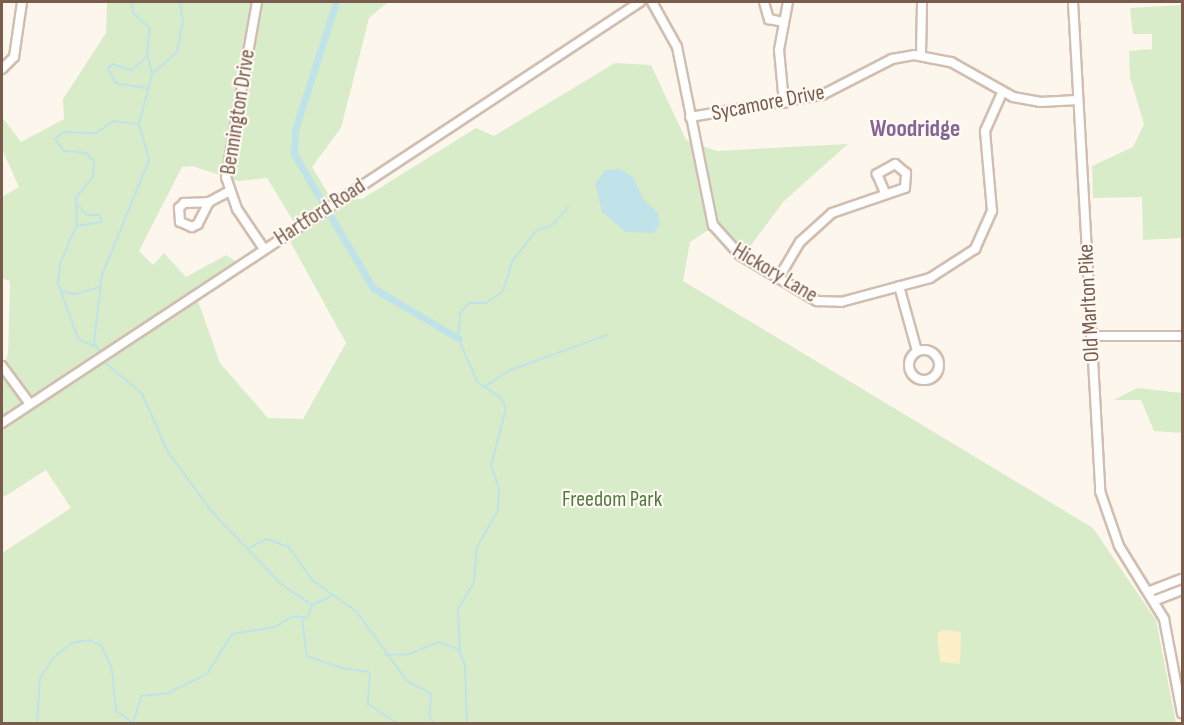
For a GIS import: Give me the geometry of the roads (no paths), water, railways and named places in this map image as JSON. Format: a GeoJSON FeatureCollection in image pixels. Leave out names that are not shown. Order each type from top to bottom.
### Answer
{"type":"FeatureCollection","features":[{"type":"Feature","properties":{"kind":"street"},"geometry":{"type":"LineString","coordinates":[[2,69],[14,57],[22,2]]}},
{"type":"Feature","properties":{"kind":"street","name":"Bennington Drive"},"geometry":{"type":"LineString","coordinates":[[257,2],[227,159],[228,192],[264,249]]}},
{"type":"Feature","properties":{"kind":"street","name":"Hartford Road"},"geometry":{"type":"LineString","coordinates":[[2,423],[640,2]]}},
{"type":"Feature","properties":{"kind":"street","name":"Hickory Lane"},"geometry":{"type":"LineString","coordinates":[[652,2],[677,47],[713,225],[727,244],[778,279],[825,303],[899,286],[950,269],[984,235],[993,194],[985,131],[1002,93]]}},
{"type":"Feature","properties":{"kind":"street"},"geometry":{"type":"LineString","coordinates":[[764,2],[769,19],[783,22]]}},
{"type":"Feature","properties":{"kind":"street"},"geometry":{"type":"LineString","coordinates":[[784,103],[779,57],[783,22],[789,2]]}},
{"type":"Feature","properties":{"kind":"street"},"geometry":{"type":"LineString","coordinates":[[921,2],[921,55]]}},
{"type":"Feature","properties":{"kind":"street","name":"Old Marlton Pike"},"geometry":{"type":"LineString","coordinates":[[1073,2],[1091,336],[1103,506],[1119,546],[1156,600],[1169,637],[1182,713]]}},
{"type":"Feature","properties":{"kind":"street","name":"Sycamore Drive"},"geometry":{"type":"LineString","coordinates":[[690,117],[784,103],[831,92],[891,59],[921,55],[966,69],[1002,93],[1034,102],[1078,100]]}},
{"type":"Feature","properties":{"kind":"street"},"geometry":{"type":"LineString","coordinates":[[778,279],[801,242],[832,213],[885,193],[892,195],[905,188],[901,167],[887,164],[877,174],[885,193]]}},
{"type":"Feature","properties":{"kind":"street"},"geometry":{"type":"LineString","coordinates":[[208,202],[228,192]]}},
{"type":"Feature","properties":{"kind":"street"},"geometry":{"type":"LineString","coordinates":[[899,286],[917,351]]}},
{"type":"Feature","properties":{"kind":"street"},"geometry":{"type":"LineString","coordinates":[[1091,336],[1182,336]]}},
{"type":"Feature","properties":{"kind":"street"},"geometry":{"type":"LineString","coordinates":[[917,351],[933,353],[938,360],[934,376],[927,380],[911,374],[910,357],[917,351]]}},
{"type":"Feature","properties":{"kind":"street"},"geometry":{"type":"LineString","coordinates":[[2,366],[30,404]]}},
{"type":"Feature","properties":{"kind":"street"},"geometry":{"type":"LineString","coordinates":[[1150,591],[1182,579]]}},
{"type":"Feature","properties":{"kind":"street"},"geometry":{"type":"LineString","coordinates":[[1156,600],[1182,590]]}},
{"type":"Feature","properties":{"kind":"water"},"geometry":{"type":"Polygon","coordinates":[[[619,169],[632,176],[644,200],[658,213],[660,224],[654,233],[626,232],[602,212],[595,184],[605,170],[619,169]]]}},
{"type":"Feature","properties":{"kind":"waterway"},"geometry":{"type":"LineString","coordinates":[[131,2],[134,14],[150,28],[147,51],[152,74],[139,124],[149,160],[102,275],[94,342],[106,363],[142,394],[168,452],[213,513],[281,584],[312,605]]}},
{"type":"Feature","properties":{"kind":"waterway"},"geometry":{"type":"LineString","coordinates":[[152,74],[177,52],[183,22],[180,2]]}},
{"type":"Feature","properties":{"kind":"waterway"},"geometry":{"type":"LineString","coordinates":[[336,2],[295,130],[294,154],[373,288],[458,338]]}},
{"type":"Feature","properties":{"kind":"waterway"},"geometry":{"type":"LineString","coordinates":[[146,88],[116,83],[108,68],[113,64],[132,70],[148,56]]}},
{"type":"Feature","properties":{"kind":"waterway"},"geometry":{"type":"LineString","coordinates":[[94,346],[78,339],[58,283],[60,264],[77,224],[76,197],[93,177],[94,161],[86,153],[64,151],[55,139],[63,132],[96,133],[113,121],[139,124]]}},
{"type":"Feature","properties":{"kind":"waterway"},"geometry":{"type":"LineString","coordinates":[[77,226],[102,222],[99,215],[87,215],[78,206]]}},
{"type":"Feature","properties":{"kind":"waterway"},"geometry":{"type":"LineString","coordinates":[[460,653],[458,609],[474,582],[477,547],[498,510],[499,488],[491,466],[506,408],[501,398],[477,381],[458,338],[460,313],[469,303],[486,303],[503,291],[512,261],[537,230],[551,226],[568,208]]}},
{"type":"Feature","properties":{"kind":"waterway"},"geometry":{"type":"LineString","coordinates":[[61,291],[75,294],[100,287]]}},
{"type":"Feature","properties":{"kind":"waterway"},"geometry":{"type":"LineString","coordinates":[[483,388],[508,371],[607,335]]}},
{"type":"Feature","properties":{"kind":"waterway"},"geometry":{"type":"LineString","coordinates":[[248,549],[266,539],[289,547],[311,579],[357,612],[407,681],[431,694],[429,716],[435,724]]}},
{"type":"Feature","properties":{"kind":"waterway"},"geometry":{"type":"LineString","coordinates":[[312,605],[333,595]]}},
{"type":"Feature","properties":{"kind":"waterway"},"geometry":{"type":"LineString","coordinates":[[37,724],[40,678],[54,657],[72,643],[88,640],[101,645],[112,669],[116,711],[133,723],[141,696],[168,693],[207,674],[232,634],[275,627],[293,616],[307,618],[312,605]]}},
{"type":"Feature","properties":{"kind":"waterway"},"geometry":{"type":"LineString","coordinates":[[302,618],[307,656],[342,668],[370,672],[368,704],[399,724]]}},
{"type":"Feature","properties":{"kind":"waterway"},"geometry":{"type":"LineString","coordinates":[[385,655],[409,654],[438,642],[458,649],[465,665],[467,724]]}},
{"type":"Feature","properties":{"kind":"district","name":"Woodridge"},"geometry":{"type":"Point","coordinates":[915,129]}},
{"type":"Feature","properties":{"kind":"park label","name":"Freedom Park"},"geometry":{"type":"Point","coordinates":[612,500]}}]}
